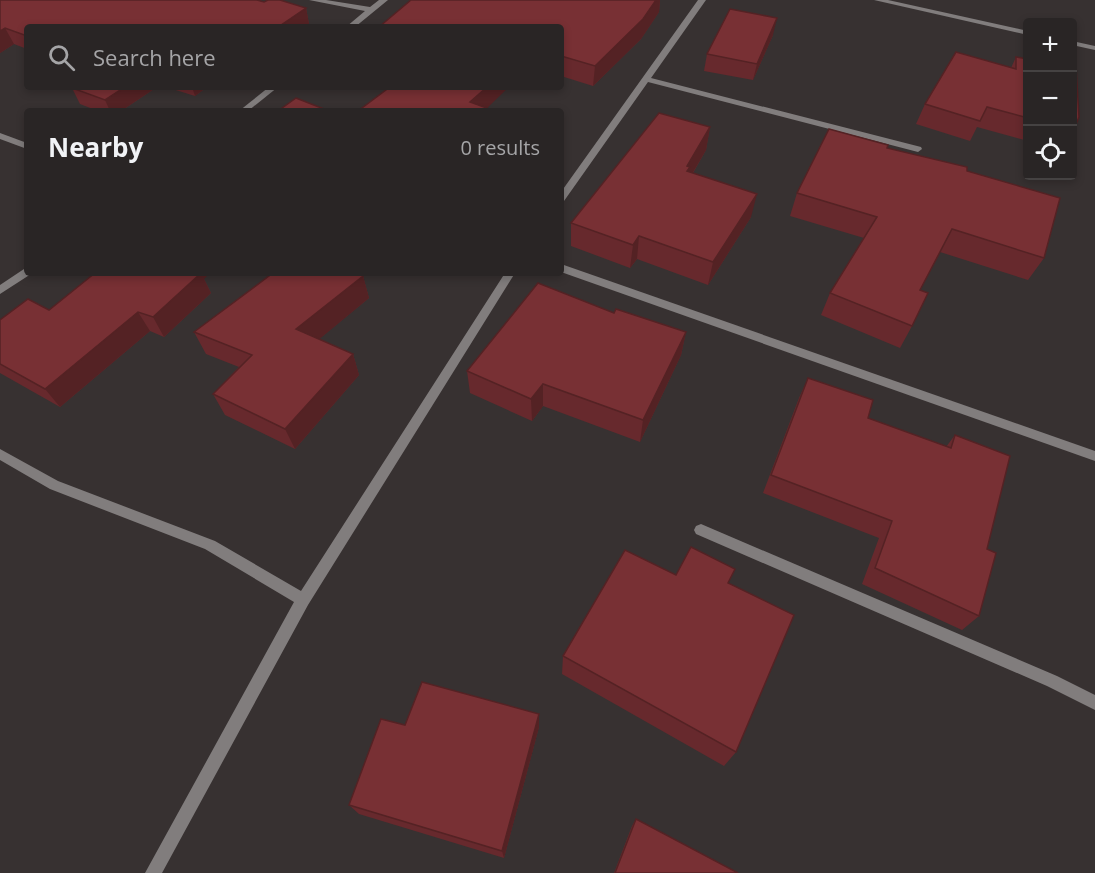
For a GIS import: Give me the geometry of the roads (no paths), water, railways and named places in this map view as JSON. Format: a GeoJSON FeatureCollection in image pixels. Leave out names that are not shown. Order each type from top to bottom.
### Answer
{"type":"FeatureCollection","features":[{"type":"Feature","properties":{"kind":"street"},"geometry":{"type":"LineString","coordinates":[[314,0],[372,10]]}},
{"type":"Feature","properties":{"kind":"street"},"geometry":{"type":"LineString","coordinates":[[354,24],[384,0]]}},
{"type":"Feature","properties":{"kind":"street"},"geometry":{"type":"LineString","coordinates":[[564,195],[702,0]]}},
{"type":"Feature","properties":{"kind":"street"},"geometry":{"type":"LineString","coordinates":[[878,0],[1023,32]]}},
{"type":"Feature","properties":{"kind":"street"},"geometry":{"type":"LineString","coordinates":[[1077,44],[1095,48]]}},
{"type":"Feature","properties":{"kind":"street"},"geometry":{"type":"LineString","coordinates":[[647,79],[918,149]]}},
{"type":"Feature","properties":{"kind":"street"},"geometry":{"type":"LineString","coordinates":[[247,108],[270,90]]}},
{"type":"Feature","properties":{"kind":"street"},"geometry":{"type":"LineString","coordinates":[[0,136],[24,145]]}},
{"type":"Feature","properties":{"kind":"street"},"geometry":{"type":"LineString","coordinates":[[564,269],[1095,456]]}},
{"type":"Feature","properties":{"kind":"street"},"geometry":{"type":"LineString","coordinates":[[0,290],[24,273]]}},
{"type":"Feature","properties":{"kind":"street"},"geometry":{"type":"LineString","coordinates":[[153,873],[303,600],[508,276]]}},
{"type":"Feature","properties":{"kind":"street"},"geometry":{"type":"LineString","coordinates":[[0,454],[54,485],[210,545],[303,600]]}},
{"type":"Feature","properties":{"kind":"street"},"geometry":{"type":"LineString","coordinates":[[701,530],[1052,681],[1095,703]]}}]}
